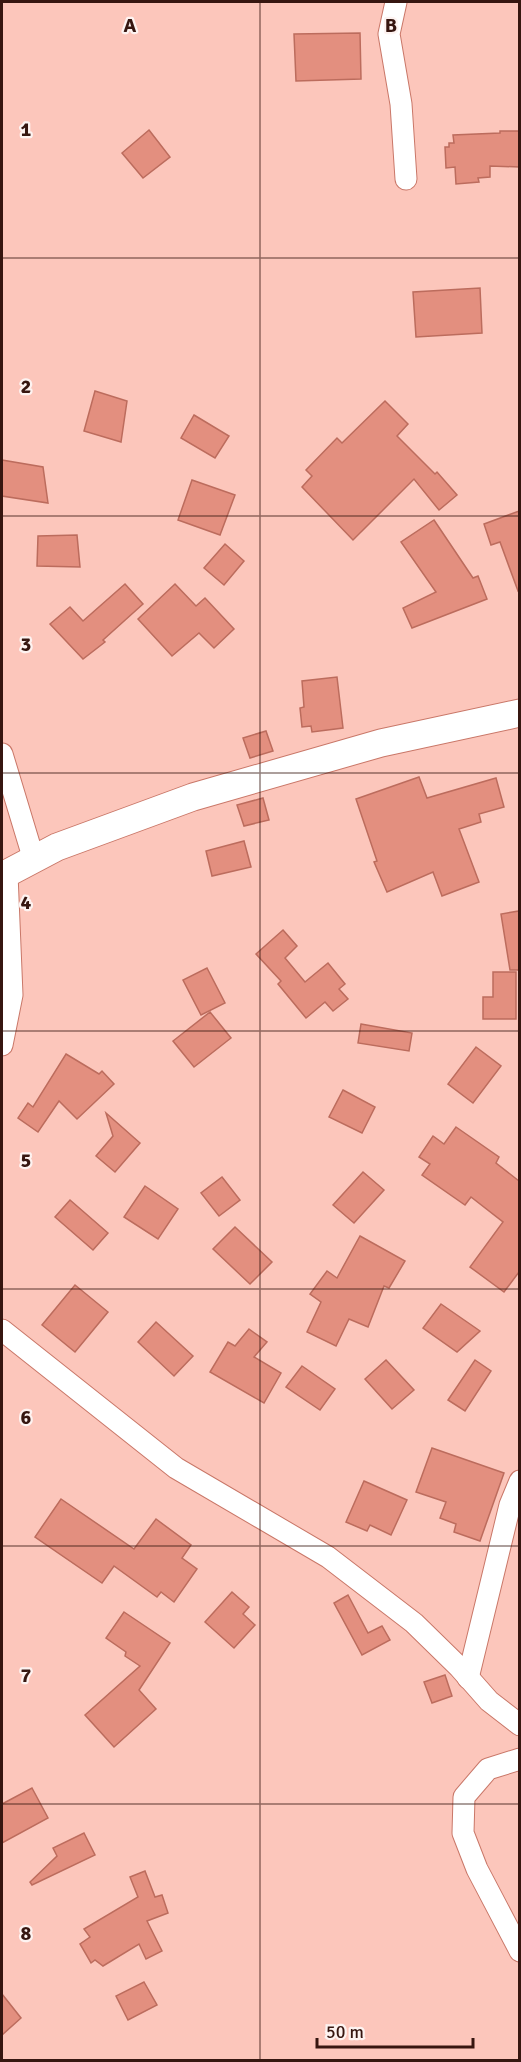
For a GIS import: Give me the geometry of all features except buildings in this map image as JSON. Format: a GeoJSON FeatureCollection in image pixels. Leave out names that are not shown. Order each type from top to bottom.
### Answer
{"type":"FeatureCollection","features":[{"type":"Feature","properties":{"kind":"street"},"geometry":{"type":"LineString","coordinates":[[396,2],[389,34],[401,104],[406,178]]}},
{"type":"Feature","properties":{"kind":"street"},"geometry":{"type":"LineString","coordinates":[[2,1045],[12,995],[4,875],[57,847],[193,797],[381,742],[519,713]]}},
{"type":"Feature","properties":{"kind":"street"},"geometry":{"type":"LineString","coordinates":[[2,754],[34,860]]}},
{"type":"Feature","properties":{"kind":"street"},"geometry":{"type":"LineString","coordinates":[[2,1330],[176,1468],[328,1557],[414,1623],[489,1701],[519,1725]]}},
{"type":"Feature","properties":{"kind":"street"},"geometry":{"type":"LineString","coordinates":[[468,1678],[510,1504],[519,1481]]}},
{"type":"Feature","properties":{"kind":"street"},"geometry":{"type":"LineString","coordinates":[[519,1759],[488,1769],[464,1797],[463,1833],[477,1869],[519,1951]]}}]}
